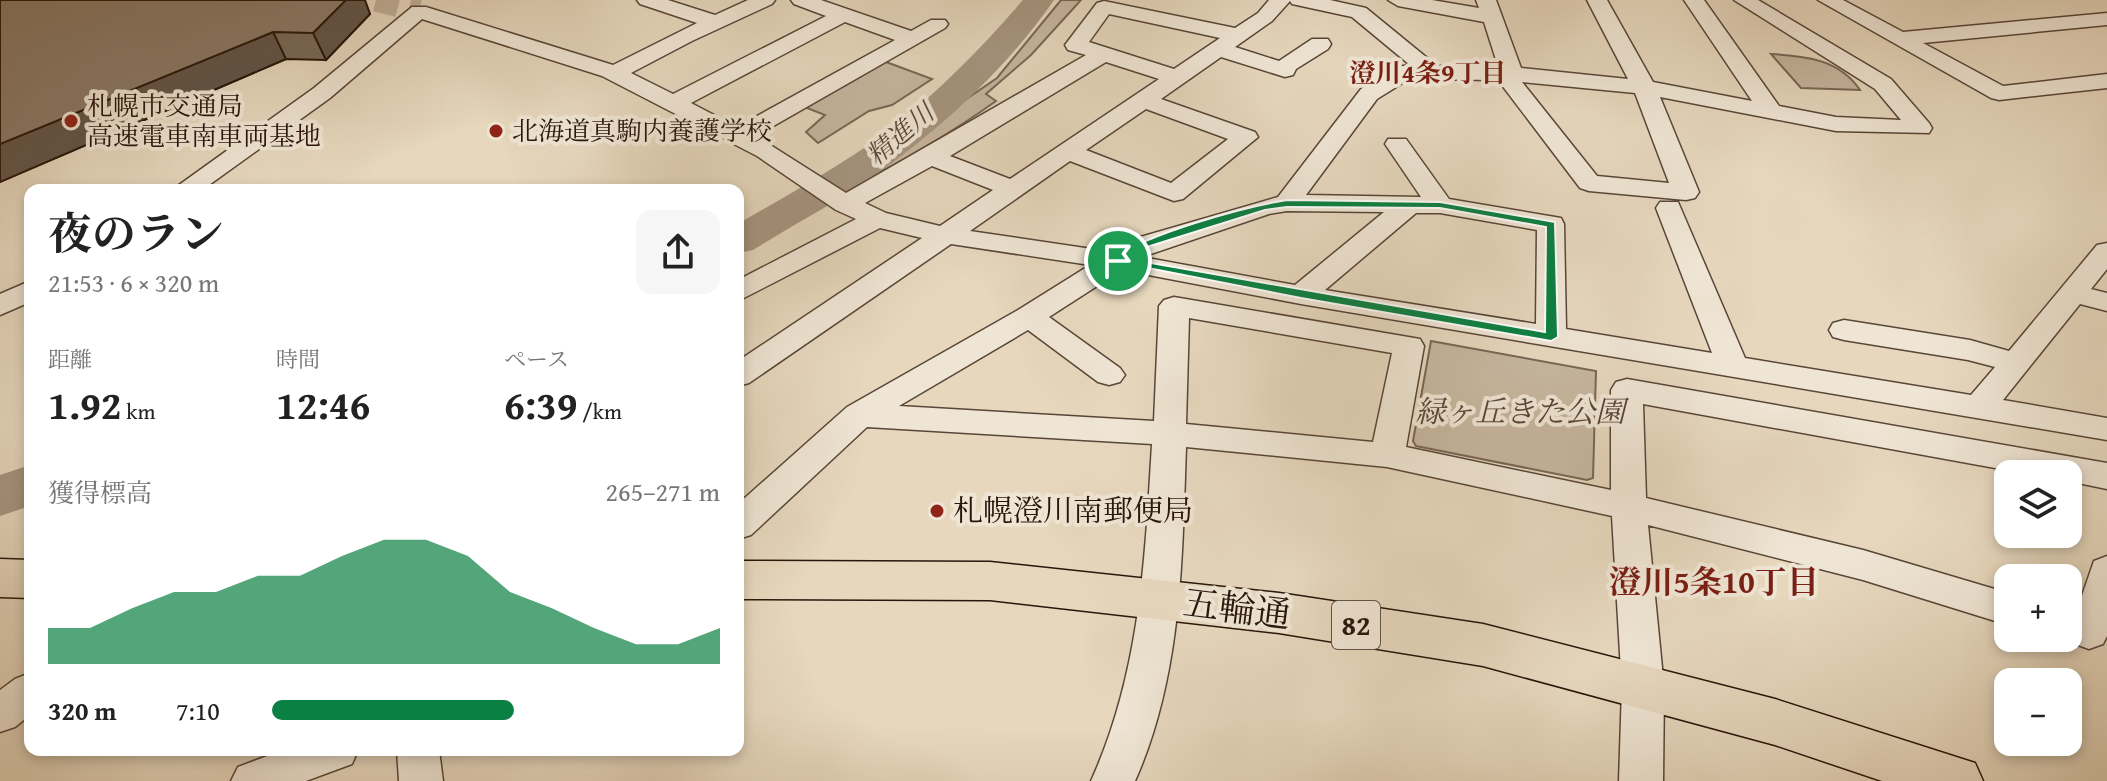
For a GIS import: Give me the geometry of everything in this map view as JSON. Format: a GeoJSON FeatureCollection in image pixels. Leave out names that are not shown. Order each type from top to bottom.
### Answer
{"type":"FeatureCollection","features":[{"type":"Feature","properties":{"kind":"main road"},"geometry":{"type":"LineString","coordinates":[[0,578],[24,579]]}},
{"type":"Feature","properties":{"kind":"main road","name":"五輪通"},"geometry":{"type":"LineString","coordinates":[[744,580],[990,581],[1279,613],[1483,645],[1775,722],[1956,781]]}},
{"type":"Feature","properties":{"kind":"street"},"geometry":{"type":"LineString","coordinates":[[647,0],[716,22]]}},
{"type":"Feature","properties":{"kind":"street"},"geometry":{"type":"LineString","coordinates":[[615,73],[765,0]]}},
{"type":"Feature","properties":{"kind":"street"},"geometry":{"type":"LineString","coordinates":[[801,0],[913,39]]}},
{"type":"Feature","properties":{"kind":"street"},"geometry":{"type":"LineString","coordinates":[[744,372],[1010,188],[1145,101],[1265,17],[1280,0]]}},
{"type":"Feature","properties":{"kind":"street"},"geometry":{"type":"LineString","coordinates":[[1299,0],[1359,12],[1430,71]]}},
{"type":"Feature","properties":{"kind":"street"},"geometry":{"type":"LineString","coordinates":[[1398,0],[1490,9],[1511,67],[1504,73]]}},
{"type":"Feature","properties":{"kind":"street"},"geometry":{"type":"LineString","coordinates":[[1504,73],[1589,183],[1686,192],[1644,87],[1597,0]]}},
{"type":"Feature","properties":{"kind":"street"},"geometry":{"type":"LineString","coordinates":[[1694,0],[1770,110]]}},
{"type":"Feature","properties":{"kind":"street"},"geometry":{"type":"LineString","coordinates":[[1287,203],[1369,94],[1404,72],[1504,73],[1644,87],[1836,124],[1920,128],[1883,84],[1744,0]]}},
{"type":"Feature","properties":{"kind":"street"},"geometry":{"type":"LineString","coordinates":[[1828,0],[1999,93],[2107,81]]}},
{"type":"Feature","properties":{"kind":"street"},"geometry":{"type":"LineString","coordinates":[[2071,0],[2107,18]]}},
{"type":"Feature","properties":{"kind":"street"},"geometry":{"type":"LineString","coordinates":[[1176,77],[1076,45],[1104,7],[1228,42],[1283,70],[1320,44]]}},
{"type":"Feature","properties":{"kind":"street"},"geometry":{"type":"LineString","coordinates":[[193,184],[322,93],[419,11],[615,73],[738,136],[840,201],[877,219],[945,235],[1118,261],[1301,295],[2107,429]]}},
{"type":"Feature","properties":{"kind":"street"},"geometry":{"type":"LineString","coordinates":[[673,103],[843,15]]}},
{"type":"Feature","properties":{"kind":"street"},"geometry":{"type":"LineString","coordinates":[[1899,39],[2107,18]]}},
{"type":"Feature","properties":{"kind":"street"},"geometry":{"type":"LineString","coordinates":[[738,136],[938,24]]}},
{"type":"Feature","properties":{"kind":"street"},"geometry":{"type":"LineString","coordinates":[[840,201],[930,157],[1104,54]]}},
{"type":"Feature","properties":{"kind":"street"},"geometry":{"type":"LineString","coordinates":[[1068,152],[1174,193],[1246,137],[1145,101]]}},
{"type":"Feature","properties":{"kind":"street"},"geometry":{"type":"LineString","coordinates":[[1397,144],[1440,205]]}},
{"type":"Feature","properties":{"kind":"street"},"geometry":{"type":"LineString","coordinates":[[930,157],[1010,188]]}},
{"type":"Feature","properties":{"kind":"street"},"geometry":{"type":"LineString","coordinates":[[744,520],[859,415],[1029,317],[1140,246],[1264,207],[1287,203],[1411,203],[1551,224],[1551,337]]}},
{"type":"Feature","properties":{"kind":"street"},"geometry":{"type":"LineString","coordinates":[[1301,295],[1411,203]]}},
{"type":"Feature","properties":{"kind":"street"},"geometry":{"type":"LineString","coordinates":[[1669,208],[1732,365]]}},
{"type":"Feature","properties":{"kind":"street"},"geometry":{"type":"LineString","coordinates":[[744,289],[877,219]]}},
{"type":"Feature","properties":{"kind":"street"},"geometry":{"type":"LineString","coordinates":[[1979,408],[2013,362],[2107,251]]}},
{"type":"Feature","properties":{"kind":"street"},"geometry":{"type":"LineString","coordinates":[[0,306],[24,293]]}},
{"type":"Feature","properties":{"kind":"street"},"geometry":{"type":"LineString","coordinates":[[2073,293],[2107,302]]}},
{"type":"Feature","properties":{"kind":"street"},"geometry":{"type":"LineString","coordinates":[[1113,781],[1131,746],[1151,663],[1159,598],[1170,434],[1174,306],[1409,346],[1387,455]]}},
{"type":"Feature","properties":{"kind":"street"},"geometry":{"type":"LineString","coordinates":[[1029,317],[1109,375]]}},
{"type":"Feature","properties":{"kind":"street"},"geometry":{"type":"LineString","coordinates":[[1844,330],[1970,350],[2013,362]]}},
{"type":"Feature","properties":{"kind":"street"},"geometry":{"type":"LineString","coordinates":[[1641,781],[1643,688],[1629,507],[1627,390],[2107,476]]}},
{"type":"Feature","properties":{"kind":"street"},"geometry":{"type":"LineString","coordinates":[[859,415],[1170,434],[1387,455],[1629,507],[1863,565],[1994,605]]}},
{"type":"Feature","properties":{"kind":"street"},"geometry":{"type":"LineString","coordinates":[[2088,633],[2107,571]]}},
{"type":"Feature","properties":{"kind":"street"},"geometry":{"type":"LineString","coordinates":[[0,714],[24,696]]}},
{"type":"Feature","properties":{"kind":"street"},"geometry":{"type":"LineString","coordinates":[[253,781],[321,756]]}},
{"type":"Feature","properties":{"kind":"street"},"geometry":{"type":"LineString","coordinates":[[419,756],[421,781]]}},
{"type":"Feature","properties":{"kind":"green space"},"geometry":{"type":"Polygon","coordinates":[[[1061,0],[1081,0],[1031,55],[986,94],[996,101],[886,169],[848,189],[841,185],[997,78],[1061,0]]]}},
{"type":"Feature","properties":{"kind":"green space"},"geometry":{"type":"Polygon","coordinates":[[[1771,54],[1820,61],[1842,72],[1860,90],[1801,88],[1771,54]]]}},
{"type":"Feature","properties":{"kind":"green space"},"geometry":{"type":"Polygon","coordinates":[[[878,59],[932,79],[892,105],[869,111],[818,143],[806,132],[825,115],[797,104],[878,59]]]}},
{"type":"Feature","properties":{"kind":"green space","name":"緑ヶ丘きた公園"},"geometry":{"type":"Polygon","coordinates":[[[1431,341],[1596,371],[1593,478],[1587,480],[1416,446],[1413,441],[1431,341]]]}},
{"type":"Feature","properties":{"kind":"building","name":"札幌市交通局 高速電車南車両基地"},"geometry":{"type":"Polygon","coordinates":[[[0,0],[346,0],[313,33],[273,32],[0,144],[0,0]]]}},
{"type":"Feature","properties":{"kind":"waterway","name":"精進川"},"geometry":{"type":"LineString","coordinates":[[744,237],[870,161],[933,110],[992,56],[1039,0]]}},
{"type":"Feature","properties":{"kind":"waterway","name":"精進川"},"geometry":{"type":"LineString","coordinates":[[0,497],[24,487]]}},
{"type":"Feature","properties":{"kind":"tunnel"},"geometry":{"type":"LineString","coordinates":[[376,0],[419,11]]}},
{"type":"Feature","properties":{"kind":"place","name":"札幌市交通局 高速電車南車両基地"},"geometry":{"type":"Point","coordinates":[71,121]}},
{"type":"Feature","properties":{"kind":"place","name":"北海道真駒内養護学校"},"geometry":{"type":"Point","coordinates":[496,131]}},
{"type":"Feature","properties":{"kind":"place","name":"札幌澄川南郵便局"},"geometry":{"type":"Point","coordinates":[937,511]}},
{"type":"Feature","properties":{"kind":"district","name":"澄川4条9丁目"},"geometry":{"type":"Point","coordinates":[1428,73]}},
{"type":"Feature","properties":{"kind":"district","name":"澄川5条10丁目"},"geometry":{"type":"Point","coordinates":[1714,582]}},
{"type":"Feature","properties":{"kind":"route"},"geometry":{"type":"LineString","coordinates":[[1287,203],[1440,205],[1551,224],[1551,337],[1301,295],[1118,261],[1140,246],[1264,207],[1287,203]]}}]}
